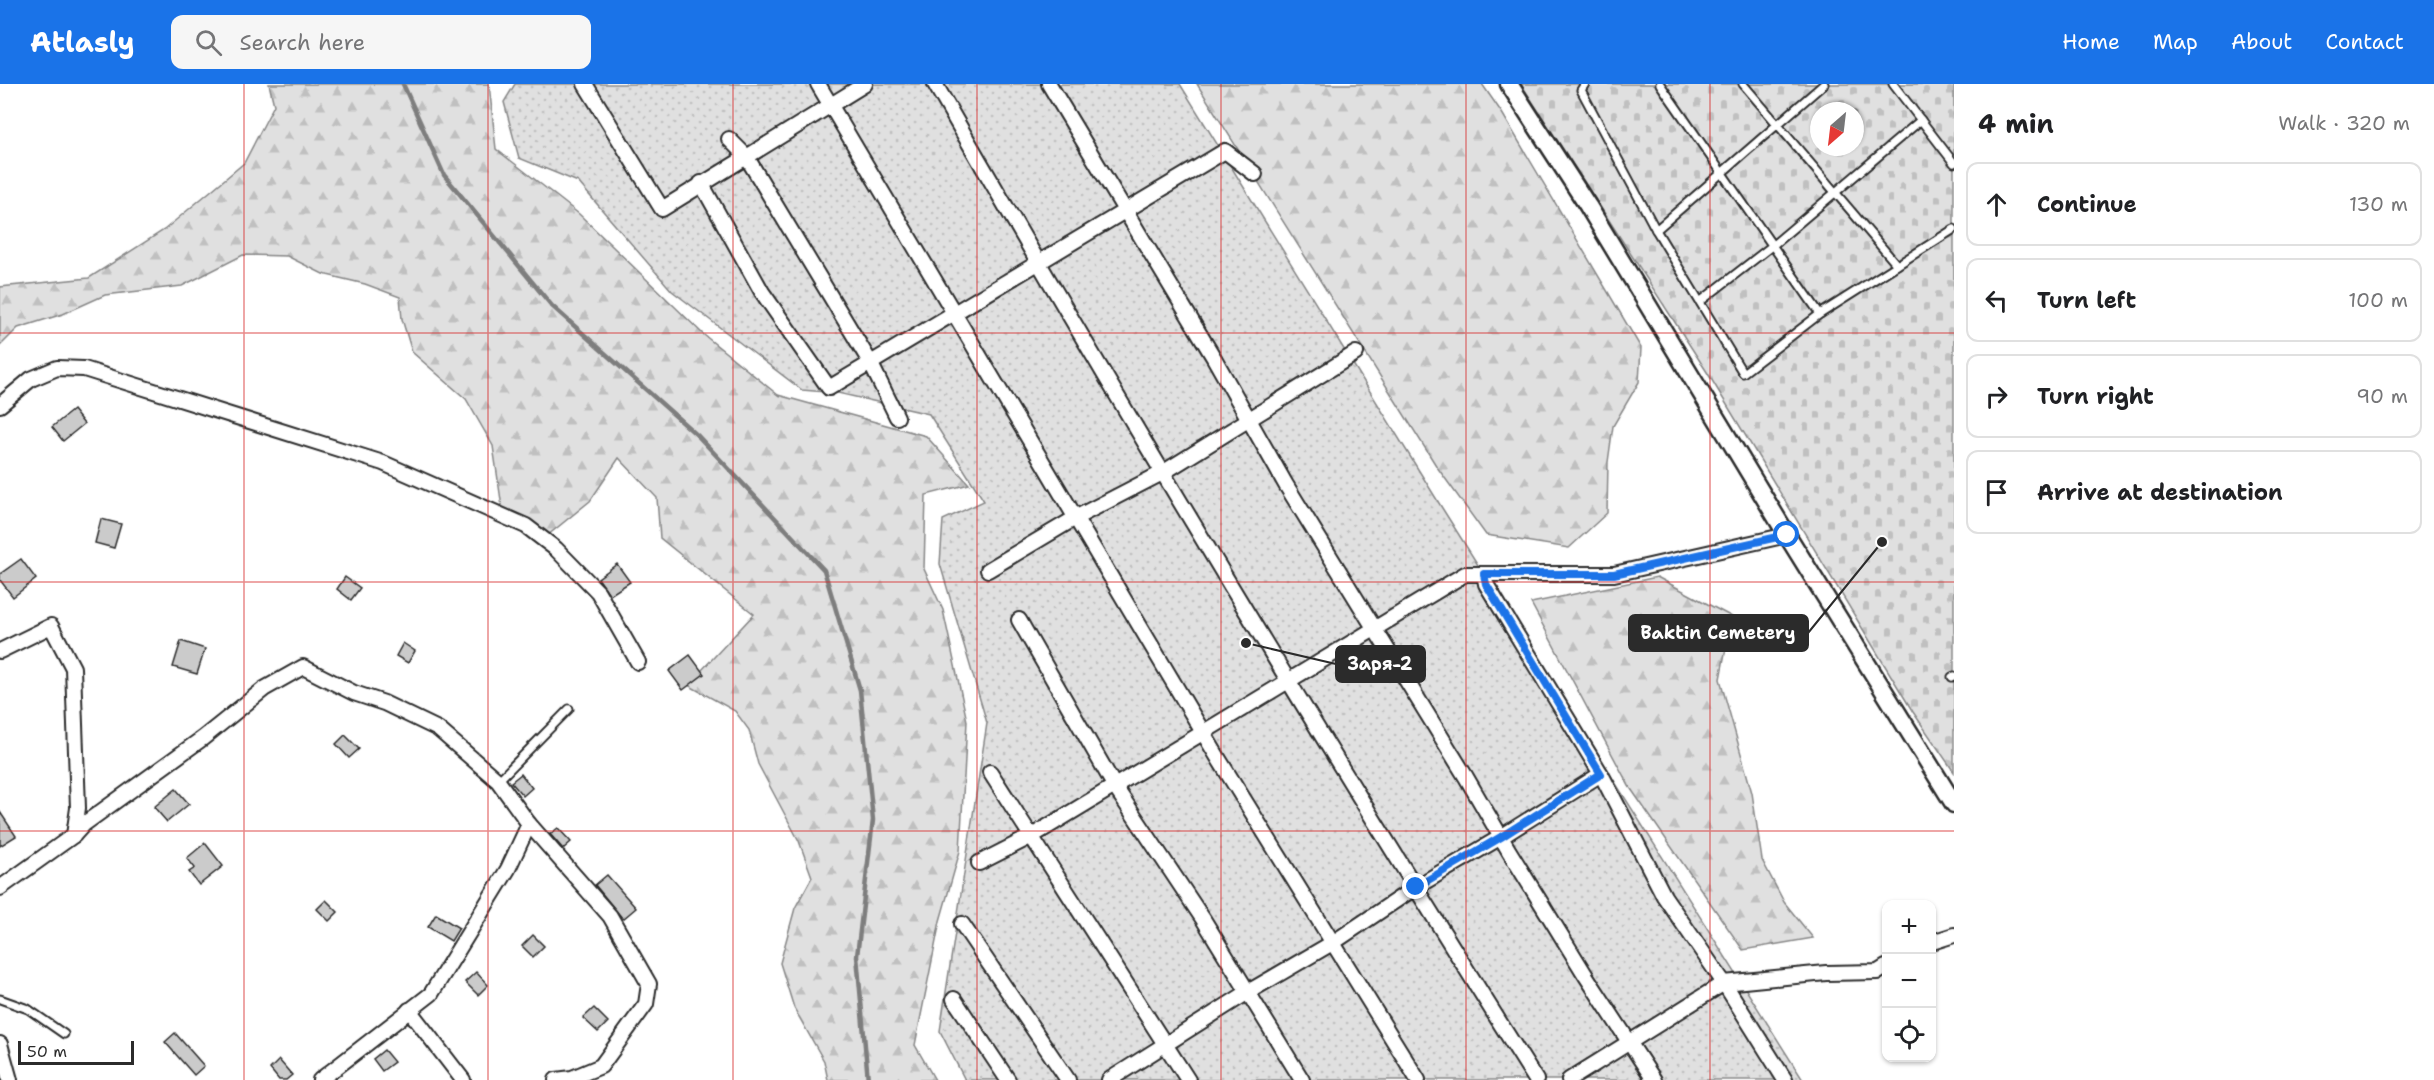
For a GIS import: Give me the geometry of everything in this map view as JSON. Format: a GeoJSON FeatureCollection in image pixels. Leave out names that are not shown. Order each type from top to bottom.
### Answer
{"type":"FeatureCollection","features":[{"type":"Feature","properties":{"kind":"street"},"geometry":{"type":"LineString","coordinates":[[585,84],[662,209],[865,84]]}},
{"type":"Feature","properties":{"kind":"street"},"geometry":{"type":"LineString","coordinates":[[818,84],[1204,734],[1418,1080]]}},
{"type":"Feature","properties":{"kind":"street"},"geometry":{"type":"LineString","coordinates":[[935,84],[1038,263],[1287,680],[1536,1080]]}},
{"type":"Feature","properties":{"kind":"street"},"geometry":{"type":"LineString","coordinates":[[1049,84],[1286,485],[1586,976],[1654,1080]]}},
{"type":"Feature","properties":{"kind":"street"},"geometry":{"type":"LineString","coordinates":[[1509,84],[1588,206],[1787,535],[1954,804]]}},
{"type":"Feature","properties":{"kind":"street"},"geometry":{"type":"LineString","coordinates":[[729,139],[746,156],[870,362],[897,417]]}},
{"type":"Feature","properties":{"kind":"street"},"geometry":{"type":"LineString","coordinates":[[701,183],[762,292],[830,388],[1225,151],[1256,174]]}},
{"type":"Feature","properties":{"kind":"street"},"geometry":{"type":"LineString","coordinates":[[988,570],[1077,517],[1164,472],[1356,353]]}},
{"type":"Feature","properties":{"kind":"street"},"geometry":{"type":"LineString","coordinates":[[0,405],[31,379],[57,368],[84,369],[383,463],[526,526],[556,549],[598,592],[638,662]]}},
{"type":"Feature","properties":{"kind":"street"},"geometry":{"type":"LineString","coordinates":[[979,863],[1032,836],[1115,787],[1204,734],[1287,680],[1466,574],[1614,574],[1787,535]]}},
{"type":"Feature","properties":{"kind":"street"},"geometry":{"type":"LineString","coordinates":[[1484,574],[1486,584],[1601,774],[1664,896],[1724,983],[1785,1080]]}},
{"type":"Feature","properties":{"kind":"street"},"geometry":{"type":"LineString","coordinates":[[1019,620],[1115,787],[1203,919],[1302,1080]]}},
{"type":"Feature","properties":{"kind":"street"},"geometry":{"type":"LineString","coordinates":[[0,651],[51,626],[73,668],[78,808],[74,835]]}},
{"type":"Feature","properties":{"kind":"street"},"geometry":{"type":"LineString","coordinates":[[0,888],[203,738],[264,689],[303,668],[438,729],[498,781],[529,824],[610,916],[649,984],[646,1004],[601,1066],[572,1078],[556,1080]]}},
{"type":"Feature","properties":{"kind":"street"},"geometry":{"type":"LineString","coordinates":[[990,772],[1188,1080]]}},
{"type":"Feature","properties":{"kind":"street"},"geometry":{"type":"LineString","coordinates":[[1109,1080],[1601,774]]}},
{"type":"Feature","properties":{"kind":"street"},"geometry":{"type":"LineString","coordinates":[[320,1080],[431,994],[508,868],[529,824]]}},
{"type":"Feature","properties":{"kind":"street"},"geometry":{"type":"LineString","coordinates":[[962,924],[1068,1080]]}},
{"type":"Feature","properties":{"kind":"street"},"geometry":{"type":"LineString","coordinates":[[1936,941],[1954,934]]}},
{"type":"Feature","properties":{"kind":"street"},"geometry":{"type":"LineString","coordinates":[[1569,1080],[1724,983],[1826,973],[1878,972],[1882,970]]}},
{"type":"Feature","properties":{"kind":"street"},"geometry":{"type":"LineString","coordinates":[[954,999],[1008,1080]]}},
{"type":"Feature","properties":{"kind":"street"},"geometry":{"type":"LineString","coordinates":[[409,1010],[463,1080]]}},
{"type":"Feature","properties":{"kind":"street"},"geometry":{"type":"LineString","coordinates":[[0,1044],[10,1080]]}},
{"type":"Feature","properties":{"kind":"lane"},"geometry":{"type":"LineString","coordinates":[[1584,84],[1581,90],[1656,230],[1743,373],[1820,314],[1954,229]]}},
{"type":"Feature","properties":{"kind":"lane"},"geometry":{"type":"LineString","coordinates":[[1660,84],[1820,314]]}},
{"type":"Feature","properties":{"kind":"lane"},"geometry":{"type":"LineString","coordinates":[[1743,84],[1898,265]]}},
{"type":"Feature","properties":{"kind":"lane"},"geometry":{"type":"LineString","coordinates":[[1656,230],[1824,84]]}},
{"type":"Feature","properties":{"kind":"lane"},"geometry":{"type":"LineString","coordinates":[[1893,84],[1954,163]]}},
{"type":"Feature","properties":{"kind":"lane"},"geometry":{"type":"LineString","coordinates":[[1701,301],[1773,245],[1921,120]]}},
{"type":"Feature","properties":{"kind":"lane"},"geometry":{"type":"LineString","coordinates":[[498,781],[569,709]]}},
{"type":"Feature","properties":{"kind":"lane"},"geometry":{"type":"LineString","coordinates":[[0,999],[28,1009],[64,1034]]}},
{"type":"Feature","properties":{"kind":"green space"},"geometry":{"type":"Polygon","coordinates":[[[269,84],[489,84],[496,149],[579,214],[704,335],[778,395],[926,436],[969,484],[926,495],[924,569],[943,610],[967,721],[960,851],[940,921],[915,1045],[935,1080],[828,1080],[824,1061],[794,1008],[780,963],[795,908],[812,877],[799,841],[758,764],[749,730],[735,711],[688,685],[754,614],[660,538],[657,498],[619,458],[590,501],[537,544],[502,507],[493,446],[466,399],[412,352],[402,319],[400,297],[365,284],[323,274],[287,256],[243,255],[182,286],[105,295],[63,314],[18,328],[0,346],[0,287],[89,278],[164,230],[244,163],[274,105],[269,84]]]}},
{"type":"Feature","properties":{"kind":"green space"},"geometry":{"type":"Polygon","coordinates":[[[515,84],[1180,84],[1442,508],[1803,1080],[965,1080],[940,1031],[987,723],[940,564],[943,520],[984,501],[929,414],[838,393],[802,390],[672,291],[578,182],[519,158],[504,102],[515,84]]]}},
{"type":"Feature","properties":{"kind":"green space"},"geometry":{"type":"Polygon","coordinates":[[[1197,84],[1482,84],[1502,113],[1641,348],[1639,382],[1613,426],[1608,462],[1607,513],[1569,548],[1486,535],[1437,467],[1197,84]]]}},
{"type":"Feature","properties":{"kind":"green space"},"geometry":{"type":"Polygon","coordinates":[[[1521,84],[1954,84],[1954,772],[1913,712],[1707,372],[1521,84]]]}},
{"type":"Feature","properties":{"kind":"green space"},"geometry":{"type":"Polygon","coordinates":[[[1657,577],[1732,617],[1720,679],[1752,793],[1762,860],[1784,902],[1813,938],[1743,950],[1629,786],[1531,603],[1657,577]]]}},
{"type":"Feature","properties":{"kind":"building"},"geometry":{"type":"Polygon","coordinates":[[[73,410],[84,424],[63,441],[52,427],[73,410]]]}},
{"type":"Feature","properties":{"kind":"building"},"geometry":{"type":"Polygon","coordinates":[[[101,519],[121,524],[114,548],[95,543],[101,519]]]}},
{"type":"Feature","properties":{"kind":"building"},"geometry":{"type":"Polygon","coordinates":[[[21,559],[36,579],[13,597],[0,580],[0,574],[21,559]]]}},
{"type":"Feature","properties":{"kind":"building"},"geometry":{"type":"Polygon","coordinates":[[[617,564],[630,582],[610,595],[598,578],[617,564]]]}},
{"type":"Feature","properties":{"kind":"building"},"geometry":{"type":"Polygon","coordinates":[[[345,577],[360,588],[351,600],[337,589],[345,577]]]}},
{"type":"Feature","properties":{"kind":"building"},"geometry":{"type":"Polygon","coordinates":[[[181,641],[205,649],[197,674],[173,667],[181,641]]]}},
{"type":"Feature","properties":{"kind":"building"},"geometry":{"type":"Polygon","coordinates":[[[403,643],[415,651],[408,663],[396,656],[403,643]]]}},
{"type":"Feature","properties":{"kind":"building"},"geometry":{"type":"Polygon","coordinates":[[[690,655],[704,674],[683,690],[669,671],[690,655]]]}},
{"type":"Feature","properties":{"kind":"building"},"geometry":{"type":"Polygon","coordinates":[[[345,735],[359,749],[349,758],[336,744],[345,735]]]}},
{"type":"Feature","properties":{"kind":"building"},"geometry":{"type":"Polygon","coordinates":[[[521,774],[532,788],[523,796],[511,782],[521,774]]]}},
{"type":"Feature","properties":{"kind":"building"},"geometry":{"type":"Polygon","coordinates":[[[176,789],[189,804],[167,822],[154,807],[176,789]]]}},
{"type":"Feature","properties":{"kind":"building"},"geometry":{"type":"Polygon","coordinates":[[[0,812],[16,836],[0,846],[0,812]]]}},
{"type":"Feature","properties":{"kind":"building"},"geometry":{"type":"Polygon","coordinates":[[[558,828],[571,842],[563,849],[550,834],[558,828]]]}},
{"type":"Feature","properties":{"kind":"building"},"geometry":{"type":"Polygon","coordinates":[[[205,843],[223,866],[199,885],[189,872],[195,868],[187,858],[205,843]]]}},
{"type":"Feature","properties":{"kind":"building"},"geometry":{"type":"Polygon","coordinates":[[[607,875],[636,908],[623,919],[595,885],[607,875]]]}},
{"type":"Feature","properties":{"kind":"building"},"geometry":{"type":"Polygon","coordinates":[[[326,900],[338,912],[329,921],[317,909],[326,900]]]}},
{"type":"Feature","properties":{"kind":"building"},"geometry":{"type":"Polygon","coordinates":[[[436,914],[459,928],[451,941],[428,927],[436,914]]]}},
{"type":"Feature","properties":{"kind":"building"},"geometry":{"type":"Polygon","coordinates":[[[533,935],[544,946],[533,957],[522,946],[533,935]]]}},
{"type":"Feature","properties":{"kind":"building"},"geometry":{"type":"Polygon","coordinates":[[[476,972],[488,985],[478,995],[465,982],[476,972]]]}},
{"type":"Feature","properties":{"kind":"building"},"geometry":{"type":"Polygon","coordinates":[[[594,1008],[608,1022],[598,1032],[583,1018],[594,1008]]]}},
{"type":"Feature","properties":{"kind":"building"},"geometry":{"type":"Polygon","coordinates":[[[175,1033],[204,1066],[194,1075],[165,1042],[175,1033]]]}},
{"type":"Feature","properties":{"kind":"building"},"geometry":{"type":"Polygon","coordinates":[[[384,1050],[394,1062],[382,1071],[373,1059],[384,1050]]]}},
{"type":"Feature","properties":{"kind":"building"},"geometry":{"type":"Polygon","coordinates":[[[279,1060],[292,1075],[286,1080],[279,1080],[270,1069],[279,1060]]]}},
{"type":"Feature","properties":{"kind":"waterway"},"geometry":{"type":"LineString","coordinates":[[403,84],[444,175],[552,306],[698,436],[824,570],[860,690],[873,820],[857,956],[868,1080]]}},
{"type":"Feature","properties":{"kind":"place","name":"Baktin Cemetery"},"geometry":{"type":"Point","coordinates":[1882,542]}},
{"type":"Feature","properties":{"kind":"place","name":"Заря-2"},"geometry":{"type":"Point","coordinates":[1246,643]}},
{"type":"Feature","properties":{"kind":"route"},"geometry":{"type":"LineString","coordinates":[[1416,887],[1601,774],[1486,584],[1484,574],[1614,574],[1787,535]]}}]}
